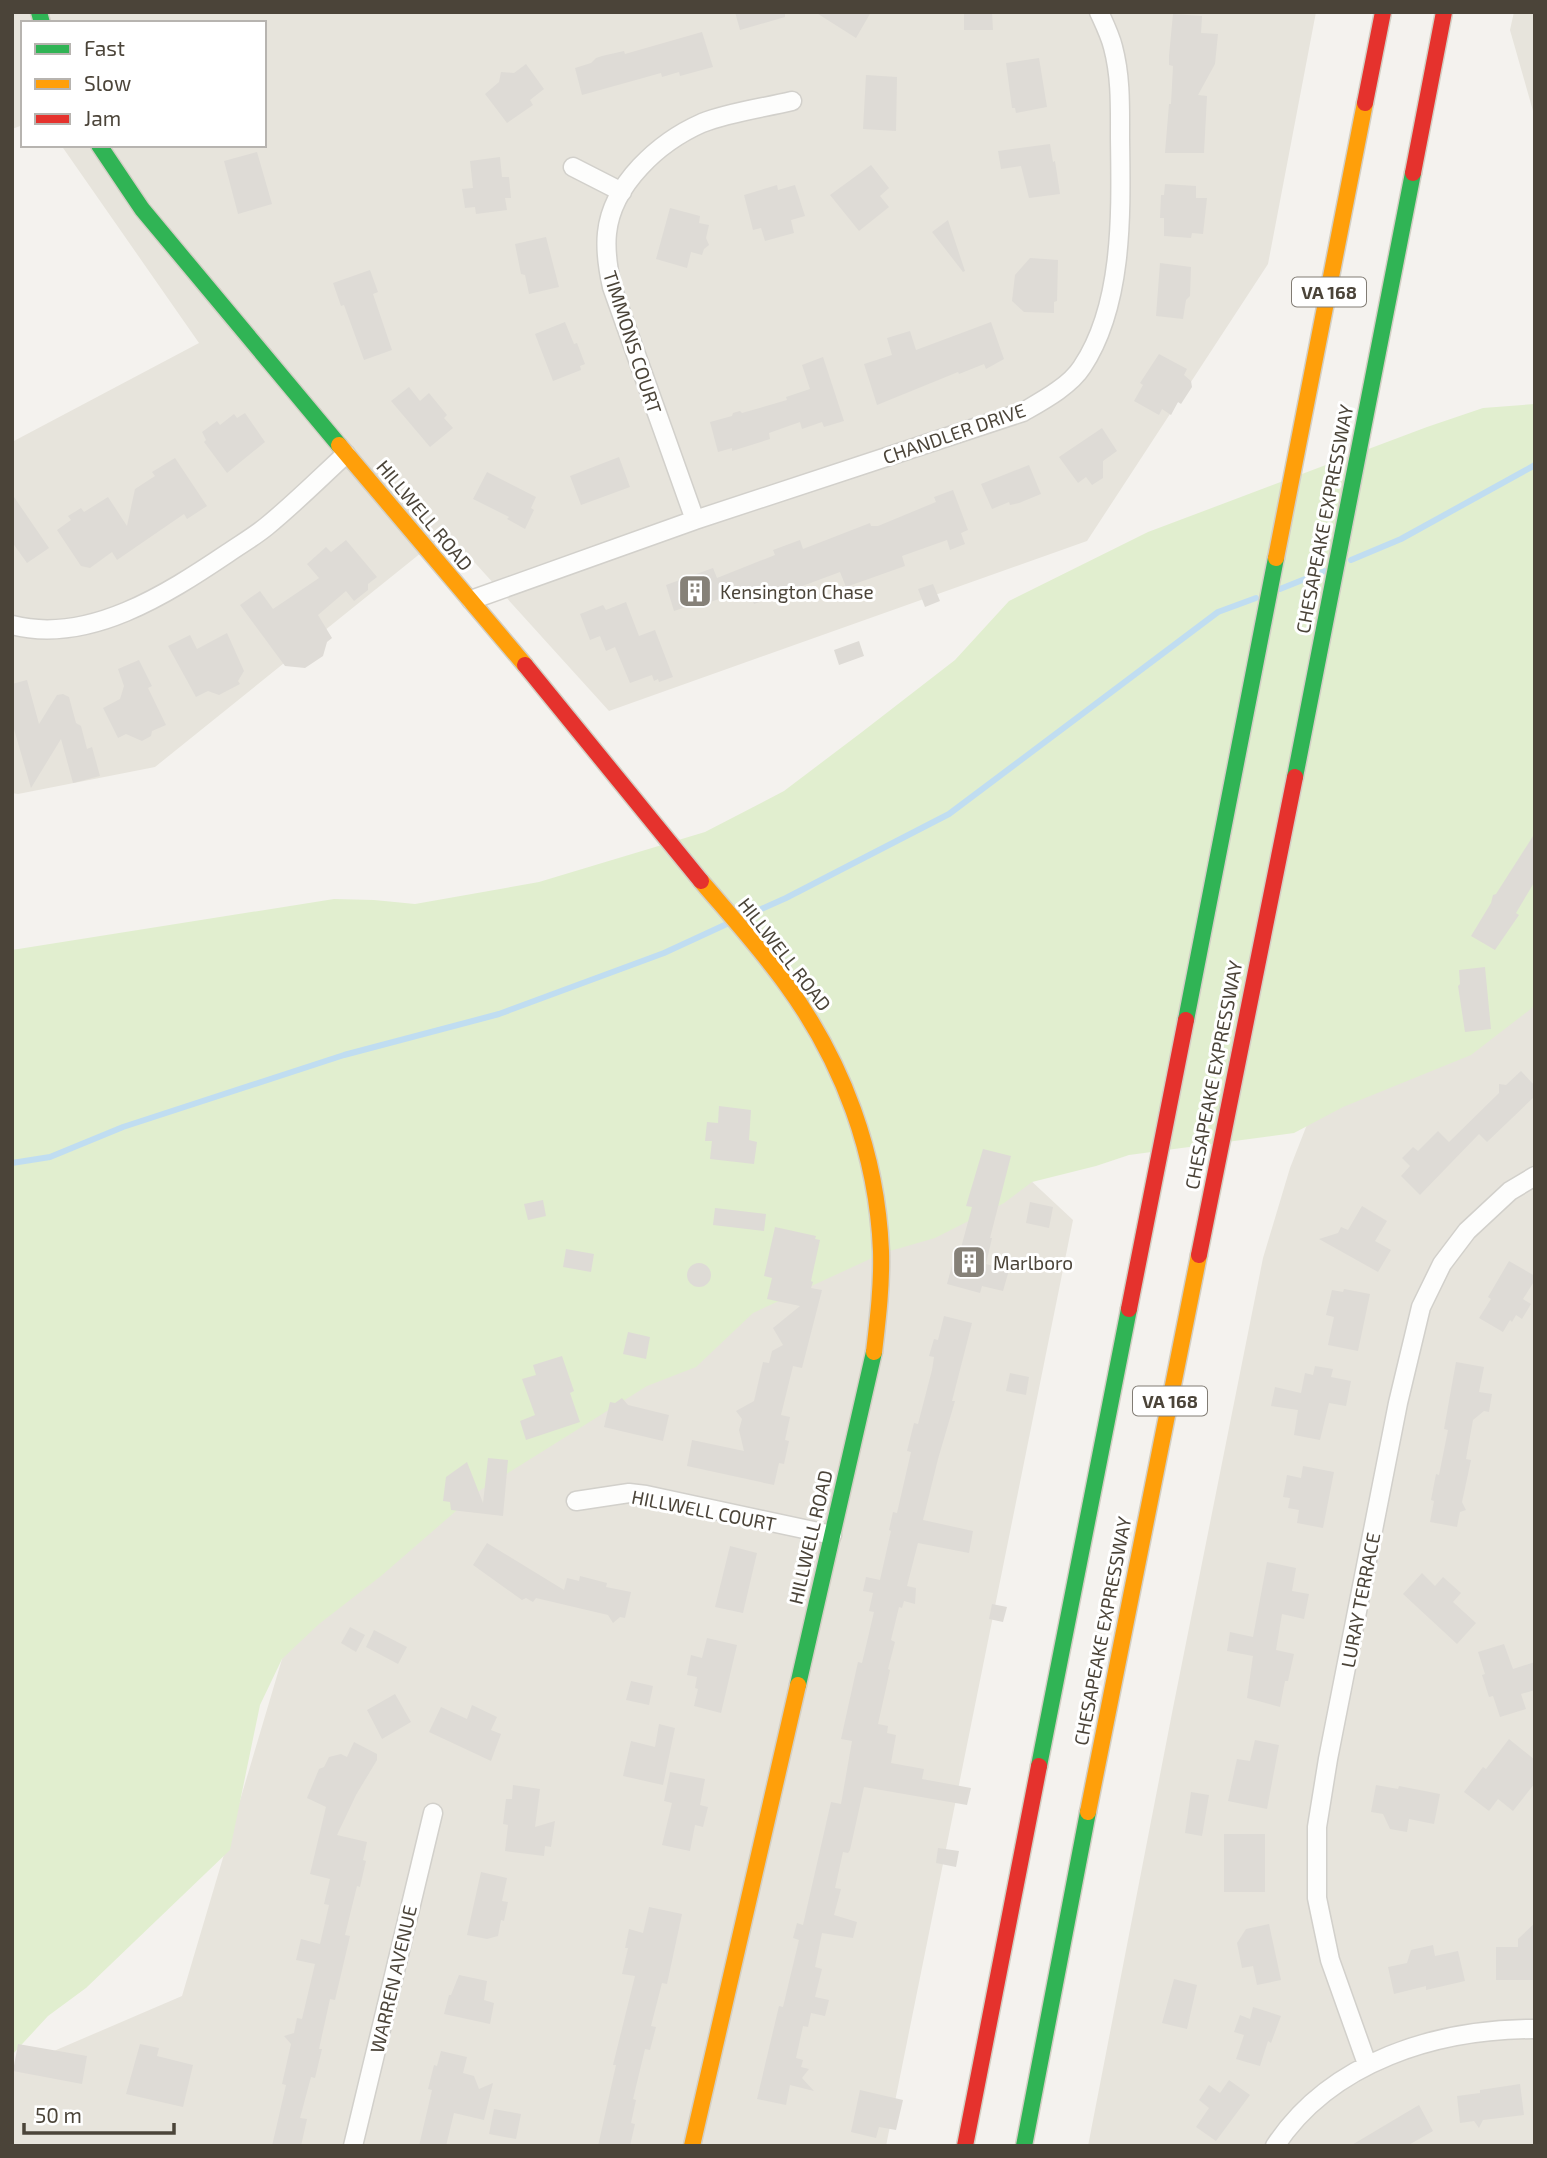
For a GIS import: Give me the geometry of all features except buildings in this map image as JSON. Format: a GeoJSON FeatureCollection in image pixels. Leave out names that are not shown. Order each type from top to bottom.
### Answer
{"type":"FeatureCollection","features":[{"type":"Feature","properties":{"kind":"main road","name":"CHESAPEAKE EXPRESSWAY"},"geometry":{"type":"LineString","coordinates":[[965,2146],[1383,12]]}},
{"type":"Feature","properties":{"kind":"main road","name":"CHESAPEAKE EXPRESSWAY"},"geometry":{"type":"LineString","coordinates":[[1024,2146],[1083,1835],[1343,539],[1444,12]]}},
{"type":"Feature","properties":{"kind":"main road","name":"HILLWELL ROAD"},"geometry":{"type":"LineString","coordinates":[[100,147],[142,209],[436,562],[471,600],[786,984],[838,1067],[859,1119],[877,1196],[882,1251],[881,1306],[874,1353],[692,2146]]}},
{"type":"Feature","properties":{"kind":"street","name":"CHANDLER DRIVE"},"geometry":{"type":"LineString","coordinates":[[471,600],[695,520],[1023,412],[1050,396],[1081,369],[1102,327],[1109,303],[1119,237],[1121,201],[1119,80],[1113,45],[1099,12]]}},
{"type":"Feature","properties":{"kind":"street","name":"TIMMONS COURT"},"geometry":{"type":"LineString","coordinates":[[695,520],[609,276],[607,231],[612,211],[622,192],[641,165],[657,150],[704,123],[792,101]]}},
{"type":"Feature","properties":{"kind":"street"},"geometry":{"type":"LineString","coordinates":[[573,167],[622,192]]}},
{"type":"Feature","properties":{"kind":"street"},"geometry":{"type":"LineString","coordinates":[[12,625],[31,630],[62,629],[90,624],[139,606],[199,573],[266,527],[346,454]]}},
{"type":"Feature","properties":{"kind":"street","name":"LURAY TERRACE"},"geometry":{"type":"LineString","coordinates":[[1367,2064],[1330,1960],[1317,1898],[1317,1827],[1328,1759],[1398,1403],[1421,1307],[1442,1264],[1467,1231],[1510,1191],[1535,1176]]}},
{"type":"Feature","properties":{"kind":"street","name":"HILLWELL COURT"},"geometry":{"type":"LineString","coordinates":[[576,1502],[629,1493],[646,1495],[832,1535]]}},
{"type":"Feature","properties":{"kind":"street","name":"WARREN AVENUE"},"geometry":{"type":"LineString","coordinates":[[353,2146],[433,1813]]}},
{"type":"Feature","properties":{"kind":"street"},"geometry":{"type":"LineString","coordinates":[[1275,2146],[1305,2109],[1367,2064],[1390,2054],[1445,2039],[1484,2032],[1535,2029]]}},
{"type":"Feature","properties":{"kind":"shaded area"},"geometry":{"type":"Polygon","coordinates":[[[12,12],[1316,12],[1268,264],[1087,541],[609,711],[447,532],[155,767],[18,794],[12,793],[12,442],[199,343],[62,147],[266,147],[266,21],[21,21],[21,126],[12,129],[12,12]]]}},
{"type":"Feature","properties":{"kind":"shaded area"},"geometry":{"type":"Polygon","coordinates":[[[1514,12],[1535,12],[1535,118],[1510,30],[1514,12]]]}},
{"type":"Feature","properties":{"kind":"shaded area"},"geometry":{"type":"Polygon","coordinates":[[[1535,755],[1535,2146],[1088,2146],[1263,1258],[1290,1168],[1317,1099],[1535,755]]]}},
{"type":"Feature","properties":{"kind":"shaded area"},"geometry":{"type":"Polygon","coordinates":[[[919,1076],[1073,1220],[886,2146],[12,2146],[12,2069],[182,1996],[282,1659],[562,1206],[919,1076]]]}},
{"type":"Feature","properties":{"kind":"green space"},"geometry":{"type":"Polygon","coordinates":[[[1535,404],[1535,1004],[1532,1008],[1471,1055],[1343,1107],[1294,1133],[1129,1155],[1032,1182],[1004,1203],[935,1238],[883,1253],[753,1313],[696,1367],[647,1386],[479,1491],[381,1576],[319,1624],[282,1659],[260,1705],[230,1850],[86,1988],[48,2016],[12,2055],[12,950],[334,899],[415,904],[539,882],[705,832],[784,791],[862,732],[955,660],[1009,601],[1148,532],[1427,427],[1483,408],[1535,404]]]}},
{"type":"Feature","properties":{"kind":"waterway"},"geometry":{"type":"LineString","coordinates":[[1351,560],[1401,539],[1535,465]]}},
{"type":"Feature","properties":{"kind":"waterway"},"geometry":{"type":"LineString","coordinates":[[1280,589],[1325,571]]}},
{"type":"Feature","properties":{"kind":"waterway"},"geometry":{"type":"LineString","coordinates":[[739,919],[786,898],[949,814],[1218,612],[1256,598]]}},
{"type":"Feature","properties":{"kind":"waterway"},"geometry":{"type":"LineString","coordinates":[[12,1163],[50,1157],[123,1127],[344,1055],[499,1014],[664,953],[729,923]]}},
{"type":"Feature","properties":{"kind":"traffic: fast"},"geometry":{"type":"LineString","coordinates":[[39,12],[41,21]]}},
{"type":"Feature","properties":{"kind":"traffic: fast"},"geometry":{"type":"LineString","coordinates":[[100,147],[142,209],[339,445]]}},
{"type":"Feature","properties":{"kind":"traffic: fast"},"geometry":{"type":"LineString","coordinates":[[1295,777],[1413,173]]}},
{"type":"Feature","properties":{"kind":"traffic: fast"},"geometry":{"type":"LineString","coordinates":[[1186,1020],[1276,558]]}},
{"type":"Feature","properties":{"kind":"traffic: fast"},"geometry":{"type":"LineString","coordinates":[[1039,1766],[1129,1309]]}},
{"type":"Feature","properties":{"kind":"traffic: fast"},"geometry":{"type":"LineString","coordinates":[[798,1685],[874,1352]]}},
{"type":"Feature","properties":{"kind":"traffic: fast"},"geometry":{"type":"LineString","coordinates":[[1024,2146],[1088,1812]]}},
{"type":"Feature","properties":{"kind":"traffic: slow"},"geometry":{"type":"LineString","coordinates":[[1276,558],[1365,103]]}},
{"type":"Feature","properties":{"kind":"traffic: slow"},"geometry":{"type":"LineString","coordinates":[[339,445],[525,665]]}},
{"type":"Feature","properties":{"kind":"traffic: slow"},"geometry":{"type":"LineString","coordinates":[[701,881],[766,958],[806,1014],[840,1077],[853,1110],[864,1144],[878,1215],[881,1276],[874,1352]]}},
{"type":"Feature","properties":{"kind":"traffic: slow"},"geometry":{"type":"LineString","coordinates":[[1088,1812],[1199,1255]]}},
{"type":"Feature","properties":{"kind":"traffic: slow"},"geometry":{"type":"LineString","coordinates":[[692,2146],[798,1685]]}},
{"type":"Feature","properties":{"kind":"traffic: jam"},"geometry":{"type":"LineString","coordinates":[[1365,103],[1383,12]]}},
{"type":"Feature","properties":{"kind":"traffic: jam"},"geometry":{"type":"LineString","coordinates":[[1413,173],[1444,12]]}},
{"type":"Feature","properties":{"kind":"traffic: jam"},"geometry":{"type":"LineString","coordinates":[[525,665],[701,881]]}},
{"type":"Feature","properties":{"kind":"traffic: jam"},"geometry":{"type":"LineString","coordinates":[[1199,1255],[1295,777]]}},
{"type":"Feature","properties":{"kind":"traffic: jam"},"geometry":{"type":"LineString","coordinates":[[1129,1309],[1186,1020]]}},
{"type":"Feature","properties":{"kind":"traffic: jam"},"geometry":{"type":"LineString","coordinates":[[965,2146],[1039,1766]]}},
{"type":"Feature","properties":{"kind":"place","name":"Kensington Chase"},"geometry":{"type":"Point","coordinates":[695,591]}},
{"type":"Feature","properties":{"kind":"place","name":"Marlboro"},"geometry":{"type":"Point","coordinates":[969,1262]}}]}
